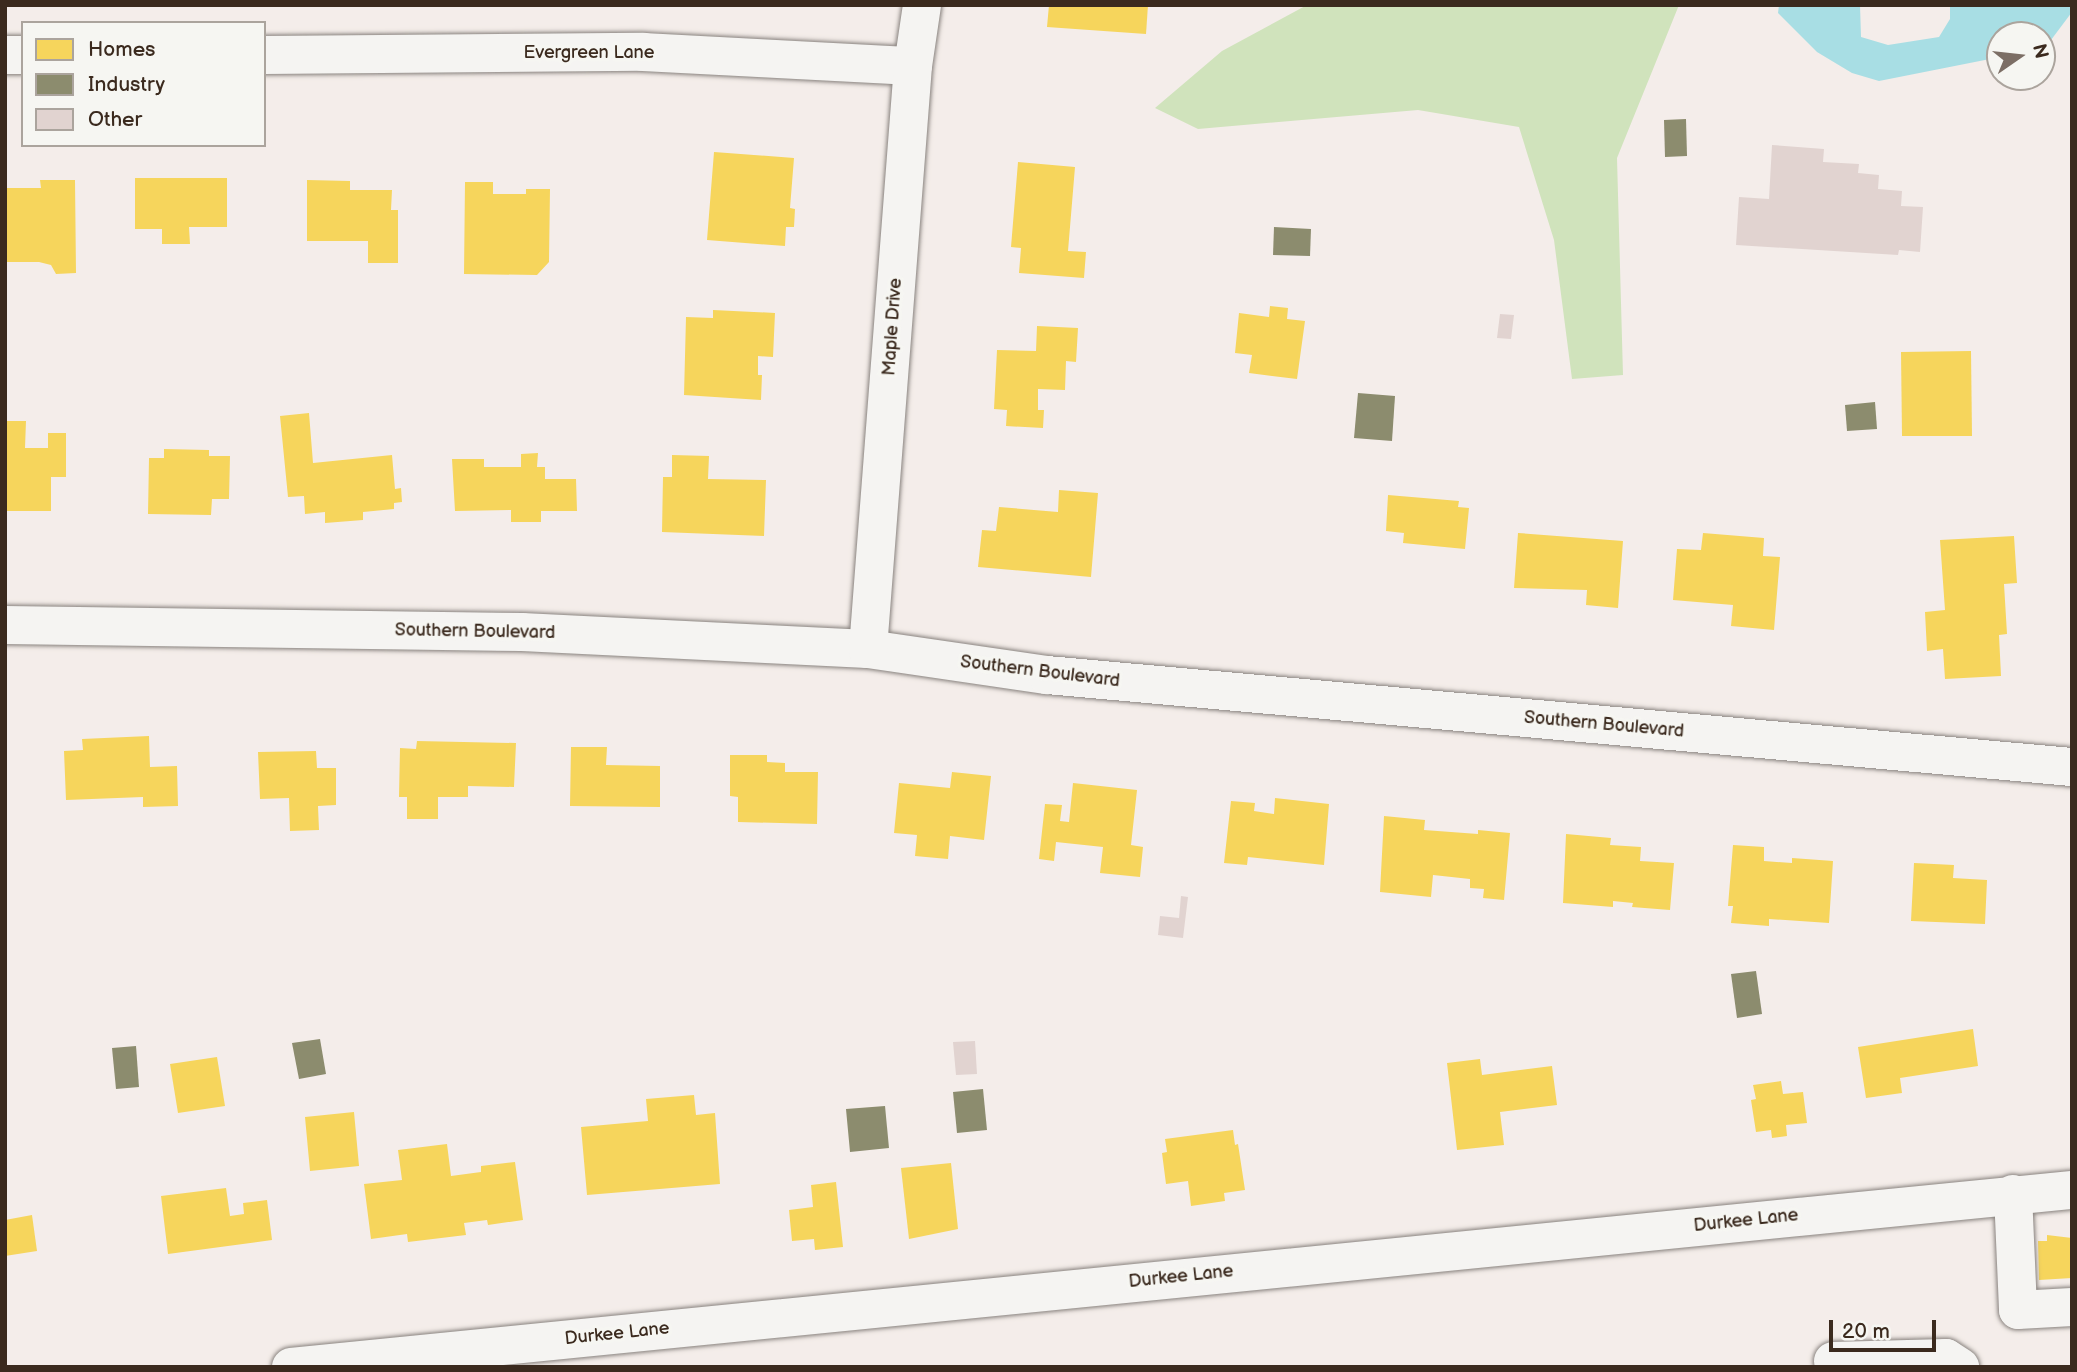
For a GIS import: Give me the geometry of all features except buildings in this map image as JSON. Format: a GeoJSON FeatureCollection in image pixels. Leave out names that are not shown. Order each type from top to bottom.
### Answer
{"type":"FeatureCollection","features":[{"type":"Feature","properties":{"kind":"street","name":"Maple Drive"},"geometry":{"type":"LineString","coordinates":[[868,649],[913,66],[922,5]]}},
{"type":"Feature","properties":{"kind":"street","name":"Evergreen Lane"},"geometry":{"type":"LineString","coordinates":[[266,55],[643,52],[913,66]]}},
{"type":"Feature","properties":{"kind":"street","name":"Southern Boulevard"},"geometry":{"type":"LineString","coordinates":[[5,625],[522,632],[868,649],[1047,675],[2072,767]]}},
{"type":"Feature","properties":{"kind":"street","name":"Durkee Lane"},"geometry":{"type":"LineString","coordinates":[[291,1367],[2072,1190]]}},
{"type":"Feature","properties":{"kind":"street"},"geometry":{"type":"LineString","coordinates":[[2013,1194],[2018,1310],[2072,1307]]}},
{"type":"Feature","properties":{"kind":"street"},"geometry":{"type":"LineString","coordinates":[[1833,1362],[1946,1358],[1960,1367]]}},
{"type":"Feature","properties":{"kind":"green space"},"geometry":{"type":"Polygon","coordinates":[[[1307,5],[1679,5],[1617,158],[1623,375],[1572,379],[1554,240],[1519,127],[1418,110],[1198,129],[1155,108],[1222,51],[1307,5]]]}},
{"type":"Feature","properties":{"kind":"water"},"geometry":{"type":"Polygon","coordinates":[[[1779,5],[1860,5],[1861,37],[1888,45],[1939,37],[1950,19],[1950,5],[2072,5],[2072,12],[2056,33],[2056,21],[1986,21],[1986,60],[1879,81],[1852,73],[1817,52],[1778,13],[1779,5]]]}}]}
